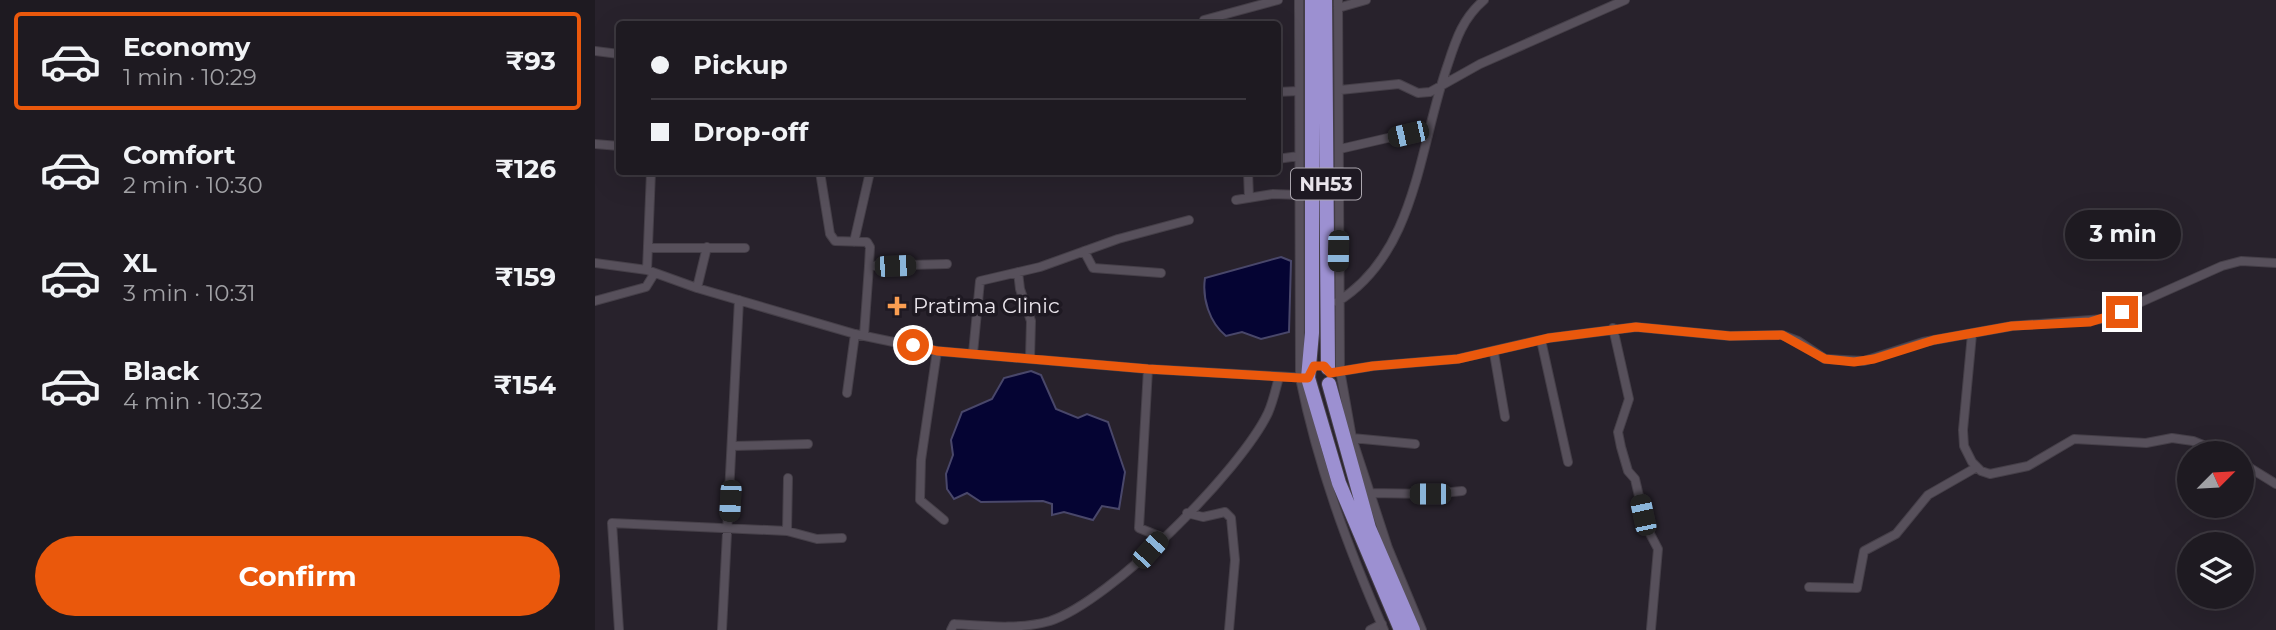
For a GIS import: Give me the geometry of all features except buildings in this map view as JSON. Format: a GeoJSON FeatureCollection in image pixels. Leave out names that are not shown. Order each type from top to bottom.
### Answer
{"type":"FeatureCollection","features":[{"type":"Feature","properties":{"kind":"highway","name":"NH53"},"geometry":{"type":"LineString","coordinates":[[1312,0],[1307,378],[1339,483],[1401,630]]}},
{"type":"Feature","properties":{"kind":"highway","name":"NH53"},"geometry":{"type":"LineString","coordinates":[[1325,0],[1332,374],[1369,528],[1413,630]]}},
{"type":"Feature","properties":{"kind":"highway"},"geometry":{"type":"LineString","coordinates":[[1319,365],[1332,374],[1322,388],[1307,378],[1319,365]]}},
{"type":"Feature","properties":{"kind":"street"},"geometry":{"type":"LineString","coordinates":[[1204,20],[1278,0]]}},
{"type":"Feature","properties":{"kind":"street"},"geometry":{"type":"LineString","coordinates":[[1299,0],[1300,195],[1311,432],[1338,520],[1383,627],[1370,630]]}},
{"type":"Feature","properties":{"kind":"street"},"geometry":{"type":"LineString","coordinates":[[1366,0],[1338,4],[1338,302],[1332,374],[1369,493],[1422,630]]}},
{"type":"Feature","properties":{"kind":"street"},"geometry":{"type":"LineString","coordinates":[[1338,302],[1357,290],[1385,257],[1410,198],[1439,88],[1460,28],[1484,0]]}},
{"type":"Feature","properties":{"kind":"street"},"geometry":{"type":"LineString","coordinates":[[1340,90],[1399,84],[1425,93],[1439,88],[1480,64],[1625,0]]}},
{"type":"Feature","properties":{"kind":"street"},"geometry":{"type":"LineString","coordinates":[[595,51],[616,54]]}},
{"type":"Feature","properties":{"kind":"street"},"geometry":{"type":"LineString","coordinates":[[1281,92],[1299,90]]}},
{"type":"Feature","properties":{"kind":"street"},"geometry":{"type":"LineString","coordinates":[[1340,149],[1417,131],[1428,136]]}},
{"type":"Feature","properties":{"kind":"street"},"geometry":{"type":"LineString","coordinates":[[595,144],[616,146]]}},
{"type":"Feature","properties":{"kind":"street"},"geometry":{"type":"LineString","coordinates":[[1281,158],[1299,156]]}},
{"type":"Feature","properties":{"kind":"street"},"geometry":{"type":"LineString","coordinates":[[595,301],[646,287],[651,272],[651,175]]}},
{"type":"Feature","properties":{"kind":"street"},"geometry":{"type":"LineString","coordinates":[[820,175],[830,234],[835,241],[867,242],[870,247],[859,335],[847,393]]}},
{"type":"Feature","properties":{"kind":"street"},"geometry":{"type":"LineString","coordinates":[[854,242],[869,175]]}},
{"type":"Feature","properties":{"kind":"street"},"geometry":{"type":"LineString","coordinates":[[1248,175],[1249,198]]}},
{"type":"Feature","properties":{"kind":"street"},"geometry":{"type":"LineString","coordinates":[[1236,200],[1273,194],[1300,195]]}},
{"type":"Feature","properties":{"kind":"street"},"geometry":{"type":"LineString","coordinates":[[973,353],[979,281],[1018,272],[1118,239],[1189,220]]}},
{"type":"Feature","properties":{"kind":"street"},"geometry":{"type":"LineString","coordinates":[[697,288],[707,247]]}},
{"type":"Feature","properties":{"kind":"street"},"geometry":{"type":"LineString","coordinates":[[650,248],[745,248]]}},
{"type":"Feature","properties":{"kind":"street"},"geometry":{"type":"LineString","coordinates":[[1084,251],[1093,268],[1161,273]]}},
{"type":"Feature","properties":{"kind":"street"},"geometry":{"type":"LineString","coordinates":[[1332,374],[1458,359],[1494,353],[1541,340],[1613,328],[1658,328],[1730,336],[1782,335],[1825,359],[1841,362],[1874,359],[1923,342],[2012,326],[2103,319],[2222,266],[2241,261],[2276,263]]}},
{"type":"Feature","properties":{"kind":"street"},"geometry":{"type":"LineString","coordinates":[[595,263],[651,272],[859,335],[937,351],[1148,369],[1307,378]]}},
{"type":"Feature","properties":{"kind":"street"},"geometry":{"type":"LineString","coordinates":[[869,266],[947,264]]}},
{"type":"Feature","properties":{"kind":"street"},"geometry":{"type":"LineString","coordinates":[[1018,272],[1020,289],[1031,321],[1030,358]]}},
{"type":"Feature","properties":{"kind":"street"},"geometry":{"type":"LineString","coordinates":[[722,630],[739,300]]}},
{"type":"Feature","properties":{"kind":"street"},"geometry":{"type":"LineString","coordinates":[[1613,328],[1629,400],[1619,432],[1621,447],[1628,471],[1635,479],[1646,526],[1658,549],[1651,629]]}},
{"type":"Feature","properties":{"kind":"street"},"geometry":{"type":"LineString","coordinates":[[1972,334],[1963,430],[1964,446],[1977,467],[1990,474],[2004,473],[2037,461],[2074,439],[2146,443],[2172,438],[2193,441]]}},
{"type":"Feature","properties":{"kind":"street"},"geometry":{"type":"LineString","coordinates":[[1541,340],[1567,462]]}},
{"type":"Feature","properties":{"kind":"street"},"geometry":{"type":"LineString","coordinates":[[937,351],[921,460],[920,500],[944,520]]}},
{"type":"Feature","properties":{"kind":"street"},"geometry":{"type":"LineString","coordinates":[[1494,353],[1505,417]]}},
{"type":"Feature","properties":{"kind":"street"},"geometry":{"type":"LineString","coordinates":[[1148,369],[1139,528],[1161,537]]}},
{"type":"Feature","properties":{"kind":"street"},"geometry":{"type":"LineString","coordinates":[[951,630],[954,624],[1004,628],[1040,626],[1083,604],[1139,563],[1243,452],[1268,412],[1279,377]]}},
{"type":"Feature","properties":{"kind":"street"},"geometry":{"type":"LineString","coordinates":[[1352,438],[1415,444]]}},
{"type":"Feature","properties":{"kind":"street"},"geometry":{"type":"LineString","coordinates":[[733,446],[809,444]]}},
{"type":"Feature","properties":{"kind":"street"},"geometry":{"type":"LineString","coordinates":[[1808,587],[1857,588],[1864,551],[1896,534],[1928,495],[1977,467]]}},
{"type":"Feature","properties":{"kind":"street"},"geometry":{"type":"LineString","coordinates":[[2254,470],[2276,484]]}},
{"type":"Feature","properties":{"kind":"street"},"geometry":{"type":"LineString","coordinates":[[787,531],[788,478]]}},
{"type":"Feature","properties":{"kind":"street"},"geometry":{"type":"LineString","coordinates":[[1369,493],[1430,494],[1462,491]]}},
{"type":"Feature","properties":{"kind":"street"},"geometry":{"type":"LineString","coordinates":[[1187,513],[1203,517],[1225,512],[1231,517],[1235,560],[1229,630]]}},
{"type":"Feature","properties":{"kind":"street"},"geometry":{"type":"LineString","coordinates":[[619,630],[612,523],[787,531],[817,539],[842,538]]}},
{"type":"Feature","properties":{"kind":"shaded area"},"geometry":{"type":"Polygon","coordinates":[[[1281,257],[1291,261],[1289,332],[1261,339],[1242,332],[1226,336],[1215,324],[1208,309],[1205,278],[1281,257]]]}},
{"type":"Feature","properties":{"kind":"shaded area"},"geometry":{"type":"Polygon","coordinates":[[[1031,371],[1041,375],[1056,409],[1078,418],[1087,414],[1108,422],[1125,472],[1119,509],[1102,506],[1093,520],[1064,512],[1052,515],[1052,504],[1043,501],[981,502],[967,493],[954,499],[947,489],[946,474],[953,455],[951,440],[962,412],[992,399],[1004,378],[1031,371]]]}},
{"type":"Feature","properties":{"kind":"place","name":"Pratima Clinic"},"geometry":{"type":"Point","coordinates":[897,306]}},
{"type":"Feature","properties":{"kind":"route"},"geometry":{"type":"LineString","coordinates":[[913,345],[937,351],[1148,369],[1308,378],[1310,369],[1319,365],[1328,368],[1330,373],[1373,366],[1458,359],[1494,353],[1549,338],[1622,328],[1658,328],[1730,336],[1782,335],[1798,341],[1825,359],[1854,362],[1874,359],[1923,342],[2012,326],[2090,322],[2122,312]]}}]}
